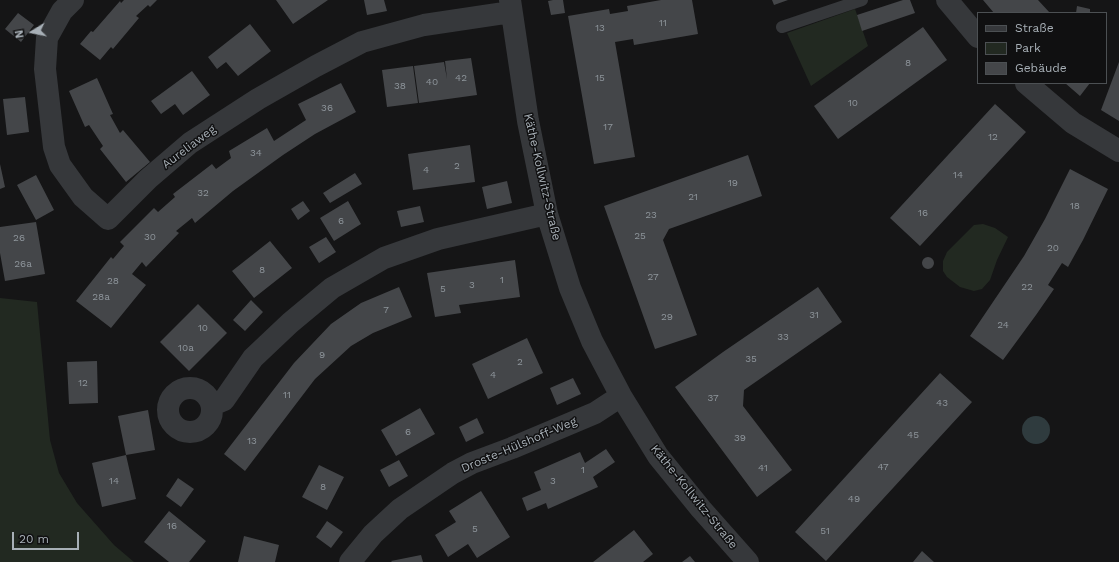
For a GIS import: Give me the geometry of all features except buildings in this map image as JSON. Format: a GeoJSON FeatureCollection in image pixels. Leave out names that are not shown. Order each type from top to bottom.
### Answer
{"type":"FeatureCollection","features":[{"type":"Feature","properties":{"kind":"street","name":"Aureliaweg"},"geometry":{"type":"LineString","coordinates":[[72,0],[62,11],[47,38],[45,69],[54,147],[60,165],[83,197],[108,219],[148,179],[190,144],[258,99],[336,55],[362,42],[424,25],[511,6]]}},
{"type":"Feature","properties":{"kind":"street"},"geometry":{"type":"LineString","coordinates":[[946,0],[977,36]]}},
{"type":"Feature","properties":{"kind":"street","name":"Käthe-Kollwitz-Straße"},"geometry":{"type":"LineString","coordinates":[[511,6],[528,121],[547,214],[570,288],[592,341],[621,396],[658,456],[743,560]]}},
{"type":"Feature","properties":{"kind":"street"},"geometry":{"type":"LineString","coordinates":[[1027,84],[1074,123],[1119,151]]}},
{"type":"Feature","properties":{"kind":"street"},"geometry":{"type":"LineString","coordinates":[[212,406],[224,400],[253,358],[290,323],[332,288],[384,258],[438,239],[547,214]]}},
{"type":"Feature","properties":{"kind":"street","name":"Droste-Hülshoff-Weg"},"geometry":{"type":"LineString","coordinates":[[350,562],[373,534],[400,509],[453,473],[472,462],[512,448],[595,413],[621,396]]}},
{"type":"Feature","properties":{"kind":"lane"},"geometry":{"type":"LineString","coordinates":[[782,27],[862,0]]}},
{"type":"Feature","properties":{"kind":"green space"},"geometry":{"type":"Polygon","coordinates":[[[855,9],[868,46],[811,86],[787,33],[855,9]]]}},
{"type":"Feature","properties":{"kind":"green space"},"geometry":{"type":"Polygon","coordinates":[[[983,224],[995,228],[1008,237],[997,260],[990,280],[982,289],[974,291],[960,287],[947,277],[943,271],[943,261],[947,252],[974,225],[983,224]]]}},
{"type":"Feature","properties":{"kind":"green space"},"geometry":{"type":"Polygon","coordinates":[[[0,298],[37,302],[50,440],[59,473],[77,503],[114,545],[134,562],[0,562],[0,298]]]}},
{"type":"Feature","properties":{"kind":"shaded area"},"geometry":{"type":"Polygon","coordinates":[[[1036,416],[1046,420],[1050,430],[1046,440],[1036,444],[1026,440],[1022,430],[1026,420],[1036,416]]]}}]}
